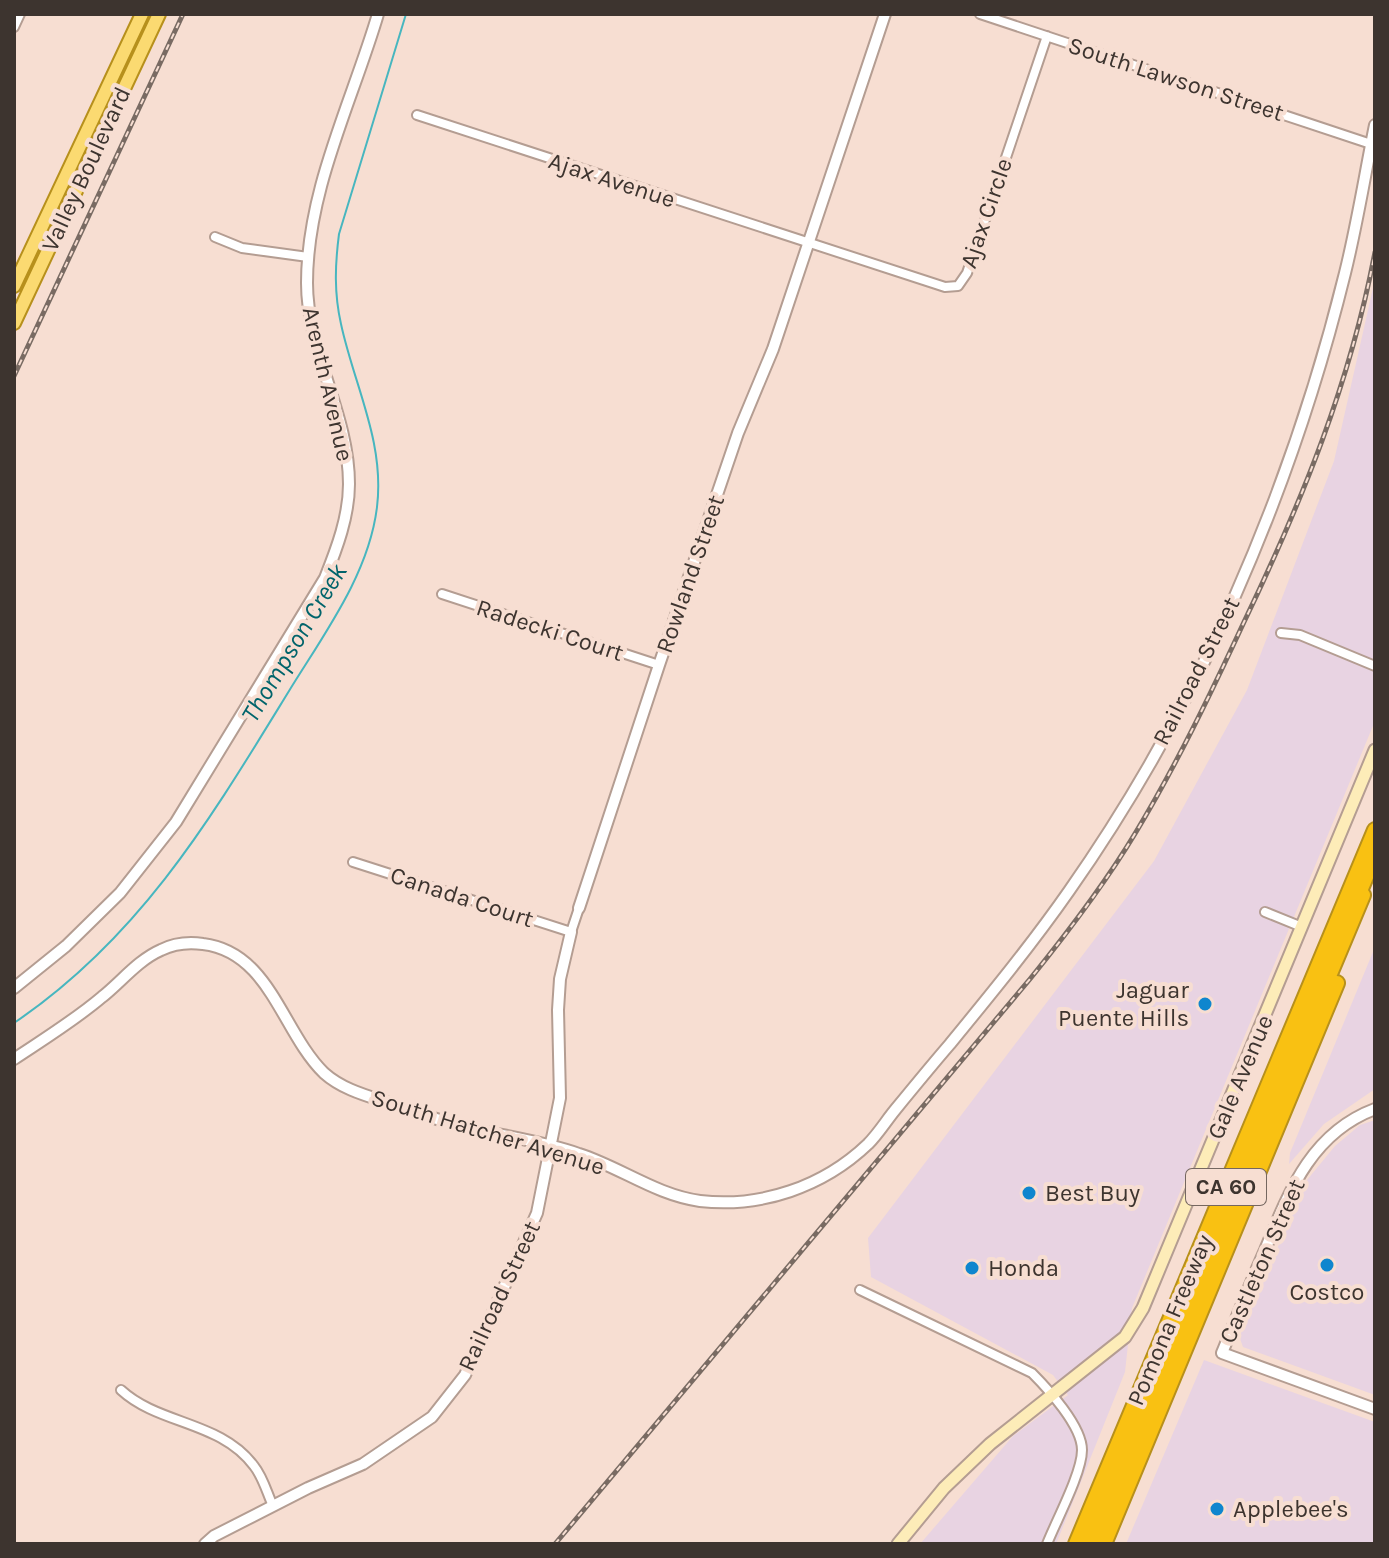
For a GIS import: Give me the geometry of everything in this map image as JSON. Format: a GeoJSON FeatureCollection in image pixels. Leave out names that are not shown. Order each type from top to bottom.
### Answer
{"type":"FeatureCollection","features":[{"type":"Feature","properties":{"kind":"highway","name":"Pomona Freeway"},"geometry":{"type":"LineString","coordinates":[[1076,1544],[1375,830]]}},
{"type":"Feature","properties":{"kind":"highway"},"geometry":{"type":"LineString","coordinates":[[1088,1544],[1375,855]]}},
{"type":"Feature","properties":{"kind":"highway"},"geometry":{"type":"LineString","coordinates":[[1088,1544],[1375,867]]}},
{"type":"Feature","properties":{"kind":"highway","name":"Pomona Freeway"},"geometry":{"type":"LineString","coordinates":[[1104,1544],[1375,891]]}},
{"type":"Feature","properties":{"kind":"main road","name":"Valley Boulevard"},"geometry":{"type":"LineString","coordinates":[[14,286],[142,14]]}},
{"type":"Feature","properties":{"kind":"main road","name":"Valley Boulevard"},"geometry":{"type":"LineString","coordinates":[[14,323],[159,14]]}},
{"type":"Feature","properties":{"kind":"main road"},"geometry":{"type":"LineString","coordinates":[[29,292],[39,250],[37,237]]}},
{"type":"Feature","properties":{"kind":"main road","name":"Gale Avenue"},"geometry":{"type":"LineString","coordinates":[[898,1544],[944,1488],[990,1444],[1125,1337],[1143,1308],[1375,750]]}},
{"type":"Feature","properties":{"kind":"street"},"geometry":{"type":"LineString","coordinates":[[14,27],[20,14]]}},
{"type":"Feature","properties":{"kind":"street","name":"Arenth Avenue"},"geometry":{"type":"LineString","coordinates":[[14,988],[66,946],[120,893],[176,822],[325,578],[337,548],[349,486],[347,457],[342,429],[310,319],[309,236],[322,185],[378,14]]}},
{"type":"Feature","properties":{"kind":"street","name":"Rowland Street"},"geometry":{"type":"LineString","coordinates":[[552,1145],[560,1098],[560,979],[571,932],[738,433],[773,349],[885,14]]}},
{"type":"Feature","properties":{"kind":"street","name":"South Lawson Street"},"geometry":{"type":"LineString","coordinates":[[980,14],[1371,144]]}},
{"type":"Feature","properties":{"kind":"street","name":"Ajax Circle"},"geometry":{"type":"LineString","coordinates":[[808,243],[945,287],[958,286],[967,273],[1047,36]]}},
{"type":"Feature","properties":{"kind":"street","name":"Ajax Avenue"},"geometry":{"type":"LineString","coordinates":[[417,115],[808,243]]}},
{"type":"Feature","properties":{"kind":"street","name":"Railroad Street"},"geometry":{"type":"LineString","coordinates":[[868,1144],[1004,979],[1070,889],[1149,763],[1195,681],[1242,581],[1287,466],[1320,364],[1345,271],[1375,125]]}},
{"type":"Feature","properties":{"kind":"street"},"geometry":{"type":"LineString","coordinates":[[215,237],[242,248],[308,257]]}},
{"type":"Feature","properties":{"kind":"street","name":"Radecki Court"},"geometry":{"type":"LineString","coordinates":[[442,594],[659,665]]}},
{"type":"Feature","properties":{"kind":"street"},"geometry":{"type":"LineString","coordinates":[[1281,633],[1300,635],[1375,666]]}},
{"type":"Feature","properties":{"kind":"street","name":"Canada Court"},"geometry":{"type":"LineString","coordinates":[[353,862],[571,932]]}},
{"type":"Feature","properties":{"kind":"street"},"geometry":{"type":"LineString","coordinates":[[1265,912],[1302,927]]}},
{"type":"Feature","properties":{"kind":"street","name":"South Hatcher Avenue"},"geometry":{"type":"LineString","coordinates":[[14,1059],[79,1015],[158,951],[181,944],[203,944],[225,950],[244,960],[261,979],[312,1059],[327,1076],[348,1090],[458,1126],[552,1145],[586,1156],[653,1187],[697,1201],[746,1201],[789,1193],[828,1175],[868,1144]]}},
{"type":"Feature","properties":{"kind":"street","name":"Castleton Street"},"geometry":{"type":"LineString","coordinates":[[1375,1109],[1327,1138],[1300,1172],[1222,1353],[1375,1409]]}},
{"type":"Feature","properties":{"kind":"street","name":"Railroad Street"},"geometry":{"type":"LineString","coordinates":[[205,1544],[214,1536],[273,1506],[363,1464],[432,1417],[465,1375],[537,1213],[552,1145]]}},
{"type":"Feature","properties":{"kind":"street"},"geometry":{"type":"LineString","coordinates":[[860,1290],[1032,1373],[1053,1394],[1078,1434],[1083,1448],[1080,1465],[1047,1544]]}},
{"type":"Feature","properties":{"kind":"street"},"geometry":{"type":"LineString","coordinates":[[121,1390],[136,1403],[209,1431],[242,1452],[257,1469],[273,1506]]}},
{"type":"Feature","properties":{"kind":"shaded area"},"geometry":{"type":"Polygon","coordinates":[[[1375,279],[1375,721],[1132,1308],[1125,1372],[1056,1544],[920,1544],[1013,1436],[1068,1395],[1053,1375],[871,1277],[868,1238],[1154,861],[1247,690],[1334,461],[1375,279]]]}},
{"type":"Feature","properties":{"kind":"shaded area"},"geometry":{"type":"Polygon","coordinates":[[[1375,947],[1375,1089],[1324,1124],[1289,1164],[1290,1153],[1375,947]]]}},
{"type":"Feature","properties":{"kind":"shaded area","name":"Costco"},"geometry":{"type":"Polygon","coordinates":[[[1375,1120],[1375,1395],[1243,1347],[1239,1336],[1307,1180],[1335,1146],[1360,1125],[1375,1120]]]}},
{"type":"Feature","properties":{"kind":"shaded area"},"geometry":{"type":"Polygon","coordinates":[[[1204,1360],[1375,1422],[1375,1544],[1126,1544],[1204,1360]]]}},
{"type":"Feature","properties":{"kind":"waterway","name":"Thompson Creek"},"geometry":{"type":"LineString","coordinates":[[14,1023],[100,953],[170,872],[231,784],[330,625],[365,556],[377,507],[377,460],[341,324],[336,290],[337,257],[339,234],[406,14]]}},
{"type":"Feature","properties":{"kind":"railway"},"geometry":{"type":"LineString","coordinates":[[14,376],[183,14]]}},
{"type":"Feature","properties":{"kind":"railway"},"geometry":{"type":"LineString","coordinates":[[555,1544],[1030,979],[1086,907],[1124,851],[1166,780],[1206,702],[1304,487],[1338,395],[1365,301],[1375,252]]}},
{"type":"Feature","properties":{"kind":"place","name":"Jaguar Puente Hills"},"geometry":{"type":"Point","coordinates":[1205,1004]}},
{"type":"Feature","properties":{"kind":"place","name":"Best Buy"},"geometry":{"type":"Point","coordinates":[1029,1193]}},
{"type":"Feature","properties":{"kind":"place","name":"Costco"},"geometry":{"type":"Point","coordinates":[1327,1265]}},
{"type":"Feature","properties":{"kind":"place","name":"Honda"},"geometry":{"type":"Point","coordinates":[972,1268]}},
{"type":"Feature","properties":{"kind":"place","name":"Applebee's"},"geometry":{"type":"Point","coordinates":[1217,1509]}}]}
